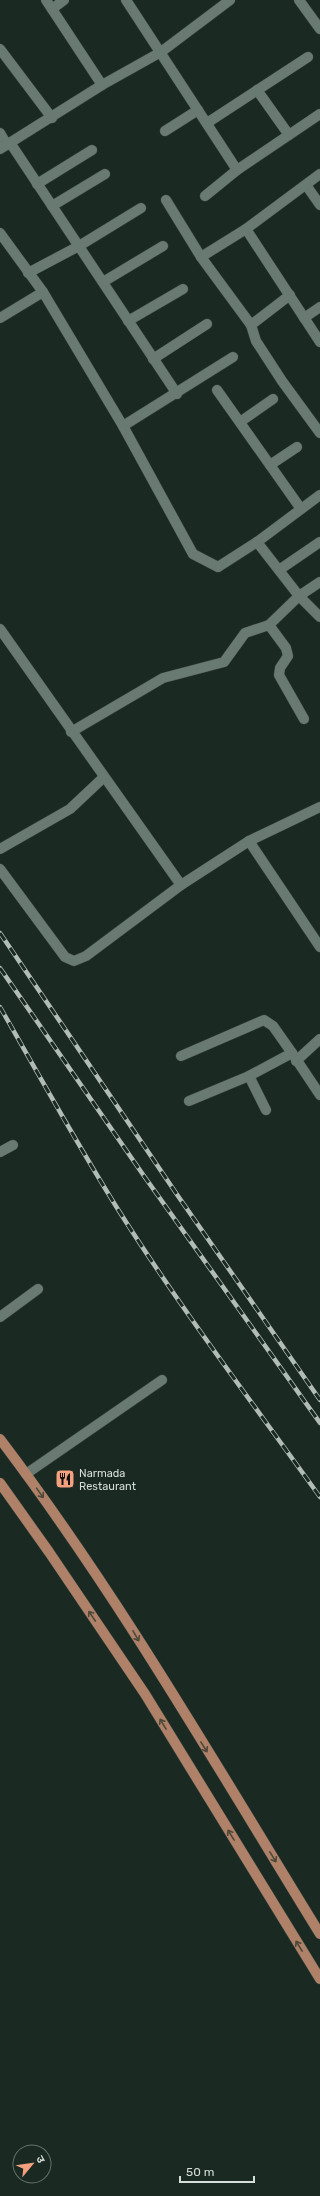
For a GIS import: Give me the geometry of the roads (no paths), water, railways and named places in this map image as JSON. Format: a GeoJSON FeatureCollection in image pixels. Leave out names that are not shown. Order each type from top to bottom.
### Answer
{"type":"FeatureCollection","features":[{"type":"Feature","properties":{"kind":"main road"},"geometry":{"type":"LineString","coordinates":[[0,1439],[132,1627],[320,1934]]}},
{"type":"Feature","properties":{"kind":"main road"},"geometry":{"type":"LineString","coordinates":[[0,1483],[37,1534],[145,1694],[320,1979]]}},
{"type":"Feature","properties":{"kind":"street"},"geometry":{"type":"LineString","coordinates":[[46,0],[102,85]]}},
{"type":"Feature","properties":{"kind":"street"},"geometry":{"type":"LineString","coordinates":[[52,9],[64,0]]}},
{"type":"Feature","properties":{"kind":"street"},"geometry":{"type":"LineString","coordinates":[[126,0],[238,170]]}},
{"type":"Feature","properties":{"kind":"street"},"geometry":{"type":"LineString","coordinates":[[6,146],[102,85],[161,52],[230,0]]}},
{"type":"Feature","properties":{"kind":"street"},"geometry":{"type":"LineString","coordinates":[[299,0],[320,28]]}},
{"type":"Feature","properties":{"kind":"street"},"geometry":{"type":"LineString","coordinates":[[0,49],[52,118]]}},
{"type":"Feature","properties":{"kind":"street"},"geometry":{"type":"LineString","coordinates":[[207,123],[308,57]]}},
{"type":"Feature","properties":{"kind":"street"},"geometry":{"type":"LineString","coordinates":[[257,90],[290,135]]}},
{"type":"Feature","properties":{"kind":"street"},"geometry":{"type":"LineString","coordinates":[[165,131],[198,110]]}},
{"type":"Feature","properties":{"kind":"street"},"geometry":{"type":"LineString","coordinates":[[205,196],[238,170],[290,135],[318,119]]}},
{"type":"Feature","properties":{"kind":"street"},"geometry":{"type":"LineString","coordinates":[[0,133],[6,146],[37,184],[177,394]]}},
{"type":"Feature","properties":{"kind":"street"},"geometry":{"type":"LineString","coordinates":[[37,184],[92,150]]}},
{"type":"Feature","properties":{"kind":"street"},"geometry":{"type":"LineString","coordinates":[[52,206],[105,174]]}},
{"type":"Feature","properties":{"kind":"street"},"geometry":{"type":"LineString","coordinates":[[201,257],[246,229],[320,174]]}},
{"type":"Feature","properties":{"kind":"street"},"geometry":{"type":"LineString","coordinates":[[306,184],[320,205]]}},
{"type":"Feature","properties":{"kind":"street"},"geometry":{"type":"LineString","coordinates":[[166,200],[201,257],[251,325],[256,342],[320,434]]}},
{"type":"Feature","properties":{"kind":"street"},"geometry":{"type":"LineString","coordinates":[[28,273],[79,246],[141,208]]}},
{"type":"Feature","properties":{"kind":"street"},"geometry":{"type":"LineString","coordinates":[[246,229],[320,342]]}},
{"type":"Feature","properties":{"kind":"street"},"geometry":{"type":"LineString","coordinates":[[0,234],[43,292],[124,426],[193,554],[218,567],[257,542],[320,495]]}},
{"type":"Feature","properties":{"kind":"street"},"geometry":{"type":"LineString","coordinates":[[103,282],[163,246]]}},
{"type":"Feature","properties":{"kind":"street"},"geometry":{"type":"LineString","coordinates":[[128,321],[183,288]]}},
{"type":"Feature","properties":{"kind":"street"},"geometry":{"type":"LineString","coordinates":[[0,318],[43,292]]}},
{"type":"Feature","properties":{"kind":"street"},"geometry":{"type":"LineString","coordinates":[[251,325],[290,295]]}},
{"type":"Feature","properties":{"kind":"street"},"geometry":{"type":"LineString","coordinates":[[304,318],[320,307]]}},
{"type":"Feature","properties":{"kind":"street"},"geometry":{"type":"LineString","coordinates":[[152,358],[207,324]]}},
{"type":"Feature","properties":{"kind":"street"},"geometry":{"type":"LineString","coordinates":[[124,426],[177,394],[233,357]]}},
{"type":"Feature","properties":{"kind":"street"},"geometry":{"type":"LineString","coordinates":[[217,390],[301,509]]}},
{"type":"Feature","properties":{"kind":"street"},"geometry":{"type":"LineString","coordinates":[[240,422],[273,398]]}},
{"type":"Feature","properties":{"kind":"street"},"geometry":{"type":"LineString","coordinates":[[270,465],[297,447]]}},
{"type":"Feature","properties":{"kind":"street"},"geometry":{"type":"LineString","coordinates":[[257,542],[299,596],[320,618]]}},
{"type":"Feature","properties":{"kind":"street"},"geometry":{"type":"LineString","coordinates":[[278,570],[320,542]]}},
{"type":"Feature","properties":{"kind":"street"},"geometry":{"type":"LineString","coordinates":[[71,732],[163,678],[224,662],[245,633],[269,625],[299,596],[320,582]]}},
{"type":"Feature","properties":{"kind":"street"},"geometry":{"type":"LineString","coordinates":[[269,625],[286,648],[288,656],[280,668],[279,675],[304,719]]}},
{"type":"Feature","properties":{"kind":"street"},"geometry":{"type":"LineString","coordinates":[[0,629],[71,732],[181,885]]}},
{"type":"Feature","properties":{"kind":"street"},"geometry":{"type":"LineString","coordinates":[[0,849],[70,809],[104,777]]}},
{"type":"Feature","properties":{"kind":"street"},"geometry":{"type":"LineString","coordinates":[[0,869],[65,957],[74,961],[86,956],[181,885],[249,841],[320,807]]}},
{"type":"Feature","properties":{"kind":"street"},"geometry":{"type":"LineString","coordinates":[[249,841],[320,948]]}},
{"type":"Feature","properties":{"kind":"street"},"geometry":{"type":"LineString","coordinates":[[181,1056],[264,1020],[273,1026],[320,1095]]}},
{"type":"Feature","properties":{"kind":"street"},"geometry":{"type":"LineString","coordinates":[[189,1100],[294,1057],[320,1039]]}},
{"type":"Feature","properties":{"kind":"street"},"geometry":{"type":"LineString","coordinates":[[249,1076],[266,1110]]}},
{"type":"Feature","properties":{"kind":"street"},"geometry":{"type":"LineString","coordinates":[[0,1152],[13,1145]]}},
{"type":"Feature","properties":{"kind":"street"},"geometry":{"type":"LineString","coordinates":[[0,1317],[38,1289]]}},
{"type":"Feature","properties":{"kind":"street"},"geometry":{"type":"LineString","coordinates":[[26,1474],[162,1380]]}},
{"type":"Feature","properties":{"kind":"railway"},"geometry":{"type":"LineString","coordinates":[[0,933],[178,1196],[320,1400]]}},
{"type":"Feature","properties":{"kind":"railway"},"geometry":{"type":"LineString","coordinates":[[0,968],[144,1176],[320,1423]]}},
{"type":"Feature","properties":{"kind":"railway"},"geometry":{"type":"LineString","coordinates":[[0,1007],[88,1160],[143,1248],[192,1320],[320,1497]]}},
{"type":"Feature","properties":{"kind":"place","name":"Narmada Restaurant"},"geometry":{"type":"Point","coordinates":[65,1479]}}]}
